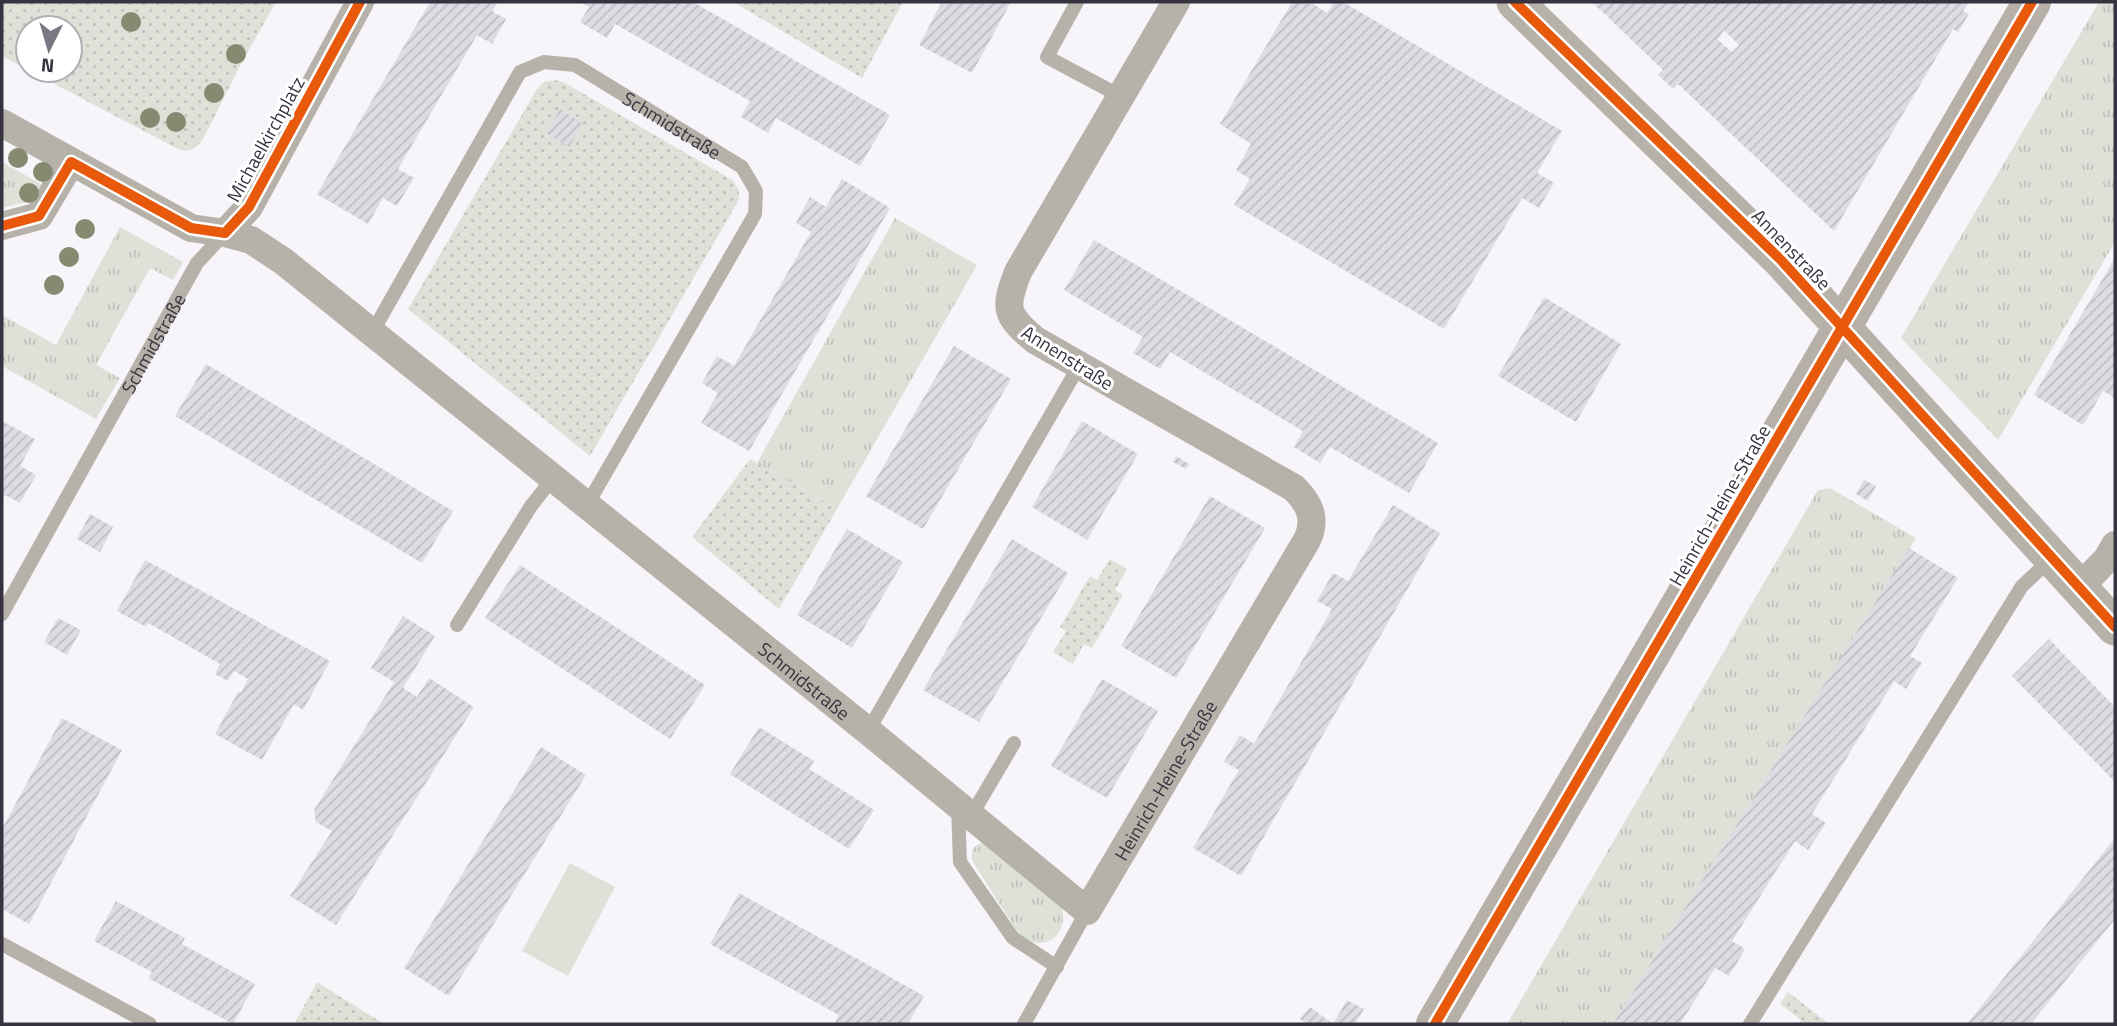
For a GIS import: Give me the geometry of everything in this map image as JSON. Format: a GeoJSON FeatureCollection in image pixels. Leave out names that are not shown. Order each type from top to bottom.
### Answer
{"type":"FeatureCollection","features":[{"type":"Feature","properties":{"kind":"main road","name":"Heinrich-Heine-Straße"},"geometry":{"type":"LineString","coordinates":[[1435,1024],[2032,2]]}},
{"type":"Feature","properties":{"kind":"street","name":"Michaelkirchplatz"},"geometry":{"type":"LineString","coordinates":[[225,233],[249,208],[360,2]]}},
{"type":"Feature","properties":{"kind":"street","name":"Annenstraße"},"geometry":{"type":"LineString","coordinates":[[1176,2],[1018,272],[1010,292],[1008,309],[1017,326],[1035,340],[1294,488],[1304,498],[1313,521],[1307,540]]}},
{"type":"Feature","properties":{"kind":"street","name":"Annenstraße"},"geometry":{"type":"LineString","coordinates":[[1515,2],[1781,260],[2115,627]]}},
{"type":"Feature","properties":{"kind":"street"},"geometry":{"type":"LineString","coordinates":[[2,123],[191,228],[225,233]]}},
{"type":"Feature","properties":{"kind":"street"},"geometry":{"type":"LineString","coordinates":[[2,226],[39,216],[71,162]]}},
{"type":"Feature","properties":{"kind":"street","name":"Schmidstraße"},"geometry":{"type":"LineString","coordinates":[[225,233],[251,240],[283,261],[373,331],[469,412],[868,731],[1087,911]]}},
{"type":"Feature","properties":{"kind":"street","name":"Heinrich-Heine-Straße"},"geometry":{"type":"LineString","coordinates":[[1087,911],[1307,540]]}},
{"type":"Feature","properties":{"kind":"street"},"geometry":{"type":"LineString","coordinates":[[2079,588],[2107,559],[2115,545]]}},
{"type":"Feature","properties":{"kind":"lane"},"geometry":{"type":"LineString","coordinates":[[1077,2],[1047,57],[1122,97]]}},
{"type":"Feature","properties":{"kind":"lane","name":"Schmidstraße"},"geometry":{"type":"LineString","coordinates":[[373,331],[520,72],[544,62],[575,65],[743,167],[756,191],[755,214],[587,505]]}},
{"type":"Feature","properties":{"kind":"lane","name":"Schmidstraße"},"geometry":{"type":"LineString","coordinates":[[2,614],[197,263],[225,233]]}},
{"type":"Feature","properties":{"kind":"lane"},"geometry":{"type":"LineString","coordinates":[[868,731],[1079,366]]}},
{"type":"Feature","properties":{"kind":"lane"},"geometry":{"type":"LineString","coordinates":[[457,625],[531,506],[553,478]]}},
{"type":"Feature","properties":{"kind":"lane"},"geometry":{"type":"LineString","coordinates":[[1750,1024],[2022,586],[2052,559]]}},
{"type":"Feature","properties":{"kind":"lane"},"geometry":{"type":"LineString","coordinates":[[1014,743],[964,810],[960,862],[1013,938],[1057,967]]}},
{"type":"Feature","properties":{"kind":"lane","name":"Heinrich-Heine-Straße"},"geometry":{"type":"LineString","coordinates":[[1024,1024],[1087,911]]}},
{"type":"Feature","properties":{"kind":"lane"},"geometry":{"type":"LineString","coordinates":[[2,944],[150,1024]]}},
{"type":"Feature","properties":{"kind":"green space"},"geometry":{"type":"Polygon","coordinates":[[[2,2],[276,2],[203,139],[195,148],[186,151],[55,84],[84,84],[84,14],[14,14],[14,62],[2,56],[2,2]]]}},
{"type":"Feature","properties":{"kind":"green space"},"geometry":{"type":"Polygon","coordinates":[[[733,2],[903,2],[862,78],[733,2]]]}},
{"type":"Feature","properties":{"kind":"green space"},"geometry":{"type":"Polygon","coordinates":[[[2099,2],[2115,2],[2115,242],[1998,440],[1901,338],[2099,2]]]}},
{"type":"Feature","properties":{"kind":"green space"},"geometry":{"type":"Polygon","coordinates":[[[555,80],[565,83],[732,180],[739,192],[736,205],[590,456],[408,309],[537,89],[544,82],[555,80]]]}},
{"type":"Feature","properties":{"kind":"green space"},"geometry":{"type":"Polygon","coordinates":[[[2,162],[41,184],[31,201],[2,208],[2,162]]]}},
{"type":"Feature","properties":{"kind":"green space"},"geometry":{"type":"Polygon","coordinates":[[[895,218],[977,265],[837,509],[757,463],[895,218]]]}},
{"type":"Feature","properties":{"kind":"green space"},"geometry":{"type":"Polygon","coordinates":[[[120,227],[183,262],[173,280],[150,268],[96,365],[120,378],[96,419],[2,366],[2,315],[56,345],[120,227]]]}},
{"type":"Feature","properties":{"kind":"green space"},"geometry":{"type":"Polygon","coordinates":[[[750,459],[837,509],[779,609],[692,537],[750,459]]]}},
{"type":"Feature","properties":{"kind":"green space"},"geometry":{"type":"Polygon","coordinates":[[[1830,488],[1916,538],[1613,1024],[1507,1024],[1818,490],[1830,488]]]}},
{"type":"Feature","properties":{"kind":"green space"},"geometry":{"type":"Polygon","coordinates":[[[1110,559],[1127,569],[1115,590],[1123,595],[1092,648],[1084,644],[1073,664],[1053,652],[1066,631],[1060,627],[1090,576],[1097,580],[1110,559]]]}},
{"type":"Feature","properties":{"kind":"green space"},"geometry":{"type":"Polygon","coordinates":[[[981,843],[986,843],[1060,904],[1063,923],[1055,937],[1040,943],[1031,941],[1017,931],[973,862],[973,851],[981,843]]]}},
{"type":"Feature","properties":{"kind":"green space"},"geometry":{"type":"Polygon","coordinates":[[[570,863],[615,887],[568,976],[522,951],[570,863]]]}},
{"type":"Feature","properties":{"kind":"green space"},"geometry":{"type":"Polygon","coordinates":[[[317,982],[384,1024],[294,1024],[317,982]]]}},
{"type":"Feature","properties":{"kind":"green space"},"geometry":{"type":"Polygon","coordinates":[[[1788,992],[1829,1024],[1799,1024],[1801,1020],[1780,1004],[1788,992]]]}},
{"type":"Feature","properties":{"kind":"building"},"geometry":{"type":"Polygon","coordinates":[[[430,2],[498,2],[492,11],[506,19],[492,44],[477,35],[398,169],[414,178],[397,206],[383,198],[368,224],[317,194],[430,2]]]}},
{"type":"Feature","properties":{"kind":"building"},"geometry":{"type":"Polygon","coordinates":[[[580,2],[693,2],[890,115],[860,166],[776,118],[768,133],[741,117],[750,101],[615,24],[607,38],[580,22],[589,7],[580,2]]]}},
{"type":"Feature","properties":{"kind":"building"},"geometry":{"type":"Polygon","coordinates":[[[942,2],[1011,2],[972,73],[919,45],[942,2]]]}},
{"type":"Feature","properties":{"kind":"building"},"geometry":{"type":"Polygon","coordinates":[[[1292,2],[1310,2],[1327,13],[1334,2],[1343,2],[1562,131],[1537,173],[1554,183],[1539,208],[1522,198],[1444,329],[1234,205],[1250,179],[1236,170],[1251,144],[1220,124],[1292,2]]]}},
{"type":"Feature","properties":{"kind":"building"},"geometry":{"type":"Polygon","coordinates":[[[1592,2],[1969,2],[1963,11],[1969,14],[1958,32],[1953,29],[1834,231],[1678,84],[1673,89],[1658,75],[1663,70],[1592,2]],[[1724,30],[1718,40],[1732,52],[1739,45],[1724,30]]]}},
{"type":"Feature","properties":{"kind":"building"},"geometry":{"type":"Polygon","coordinates":[[[560,109],[583,124],[569,147],[546,133],[560,109]]]}},
{"type":"Feature","properties":{"kind":"building"},"geometry":{"type":"Polygon","coordinates":[[[842,179],[890,208],[749,451],[701,423],[718,393],[702,383],[717,356],[734,366],[811,232],[796,223],[810,197],[826,207],[842,179]]]}},
{"type":"Feature","properties":{"kind":"building"},"geometry":{"type":"Polygon","coordinates":[[[1094,240],[1438,443],[1409,493],[1330,447],[1320,463],[1294,447],[1303,431],[1170,352],[1160,369],[1133,353],[1143,337],[1064,290],[1094,240]]]}},
{"type":"Feature","properties":{"kind":"building"},"geometry":{"type":"Polygon","coordinates":[[[2115,258],[2115,398],[2103,391],[2083,425],[2034,395],[2115,258]]]}},
{"type":"Feature","properties":{"kind":"building"},"geometry":{"type":"Polygon","coordinates":[[[1544,297],[1621,344],[1576,422],[1498,376],[1544,297]]]}},
{"type":"Feature","properties":{"kind":"building"},"geometry":{"type":"Polygon","coordinates":[[[954,346],[1011,379],[923,529],[866,496],[954,346]]]}},
{"type":"Feature","properties":{"kind":"building"},"geometry":{"type":"Polygon","coordinates":[[[206,364],[453,511],[422,563],[175,416],[206,364]]]}},
{"type":"Feature","properties":{"kind":"building"},"geometry":{"type":"Polygon","coordinates":[[[2,421],[35,439],[20,466],[36,475],[20,503],[5,495],[2,500],[2,421]]]}},
{"type":"Feature","properties":{"kind":"building"},"geometry":{"type":"Polygon","coordinates":[[[1082,421],[1138,454],[1087,540],[1032,507],[1082,421]]]}},
{"type":"Feature","properties":{"kind":"building"},"geometry":{"type":"Polygon","coordinates":[[[1176,456],[1189,464],[1186,469],[1173,462],[1176,456]]]}},
{"type":"Feature","properties":{"kind":"building"},"geometry":{"type":"Polygon","coordinates":[[[1864,480],[1876,486],[1868,501],[1856,494],[1864,480]]]}},
{"type":"Feature","properties":{"kind":"building"},"geometry":{"type":"Polygon","coordinates":[[[1210,496],[1265,528],[1176,678],[1121,646],[1210,496]]]}},
{"type":"Feature","properties":{"kind":"building"},"geometry":{"type":"Polygon","coordinates":[[[1393,505],[1440,533],[1241,876],[1193,848],[1239,770],[1224,762],[1240,735],[1254,744],[1332,609],[1317,601],[1333,573],[1348,581],[1393,505]]]}},
{"type":"Feature","properties":{"kind":"building"},"geometry":{"type":"Polygon","coordinates":[[[90,514],[113,527],[100,552],[77,539],[90,514]]]}},
{"type":"Feature","properties":{"kind":"building"},"geometry":{"type":"Polygon","coordinates":[[[847,529],[903,562],[852,648],[797,615],[847,529]]]}},
{"type":"Feature","properties":{"kind":"building"},"geometry":{"type":"Polygon","coordinates":[[[1012,539],[1068,573],[979,722],[923,690],[1012,539]]]}},
{"type":"Feature","properties":{"kind":"building"},"geometry":{"type":"Polygon","coordinates":[[[1909,548],[1958,578],[1910,656],[1922,663],[1906,689],[1894,681],[1812,814],[1826,823],[1808,850],[1795,841],[1732,941],[1745,949],[1729,976],[1715,968],[1680,1024],[1613,1024],[1909,548]]]}},
{"type":"Feature","properties":{"kind":"building"},"geometry":{"type":"Polygon","coordinates":[[[145,560],[330,661],[303,710],[294,704],[262,760],[215,734],[248,679],[234,671],[228,681],[215,674],[220,664],[148,623],[146,627],[117,611],[145,560]]]}},
{"type":"Feature","properties":{"kind":"building"},"geometry":{"type":"Polygon","coordinates":[[[520,565],[705,685],[670,739],[485,618],[520,565]]]}},
{"type":"Feature","properties":{"kind":"building"},"geometry":{"type":"Polygon","coordinates":[[[403,616],[435,636],[403,688],[417,697],[429,678],[474,707],[336,925],[290,896],[332,831],[316,822],[314,810],[394,682],[371,668],[403,616]]]}},
{"type":"Feature","properties":{"kind":"building"},"geometry":{"type":"Polygon","coordinates":[[[58,618],[81,630],[67,655],[44,642],[58,618]]]}},
{"type":"Feature","properties":{"kind":"building"},"geometry":{"type":"Polygon","coordinates":[[[2049,639],[2115,707],[2115,782],[2012,676],[2049,639]]]}},
{"type":"Feature","properties":{"kind":"building"},"geometry":{"type":"Polygon","coordinates":[[[1102,679],[1158,711],[1107,798],[1051,766],[1102,679]]]}},
{"type":"Feature","properties":{"kind":"building"},"geometry":{"type":"Polygon","coordinates":[[[62,718],[122,750],[29,924],[2,909],[2,829],[62,718]]]}},
{"type":"Feature","properties":{"kind":"building"},"geometry":{"type":"Polygon","coordinates":[[[759,727],[814,761],[809,769],[874,810],[849,849],[730,774],[759,727]]]}},
{"type":"Feature","properties":{"kind":"building"},"geometry":{"type":"Polygon","coordinates":[[[541,747],[586,775],[449,996],[404,968],[541,747]]]}},
{"type":"Feature","properties":{"kind":"building"},"geometry":{"type":"Polygon","coordinates":[[[2115,838],[2115,919],[2031,1024],[1967,1024],[2115,838]]]}},
{"type":"Feature","properties":{"kind":"building"},"geometry":{"type":"Polygon","coordinates":[[[739,893],[924,996],[908,1024],[834,1024],[839,1015],[710,944],[739,893]]]}},
{"type":"Feature","properties":{"kind":"building"},"geometry":{"type":"Polygon","coordinates":[[[116,901],[185,938],[182,944],[255,984],[233,1024],[148,978],[152,972],[94,941],[116,901]]]}},
{"type":"Feature","properties":{"kind":"building"},"geometry":{"type":"Polygon","coordinates":[[[1347,1000],[1364,1009],[1355,1024],[1333,1024],[1347,1000]]]}},
{"type":"Feature","properties":{"kind":"building"},"geometry":{"type":"Polygon","coordinates":[[[1310,1007],[1333,1024],[1307,1024],[1300,1019],[1310,1007]]]}},
{"type":"Feature","properties":{"kind":"cycle path"},"geometry":{"type":"LineString","coordinates":[[2,226],[39,216],[71,162],[191,228],[225,233],[249,207],[360,2]]}},
{"type":"Feature","properties":{"kind":"cycle path"},"geometry":{"type":"LineString","coordinates":[[1515,2],[1781,260],[2115,627]]}},
{"type":"Feature","properties":{"kind":"cycle path"},"geometry":{"type":"LineString","coordinates":[[1435,1024],[2032,2]]}}]}
